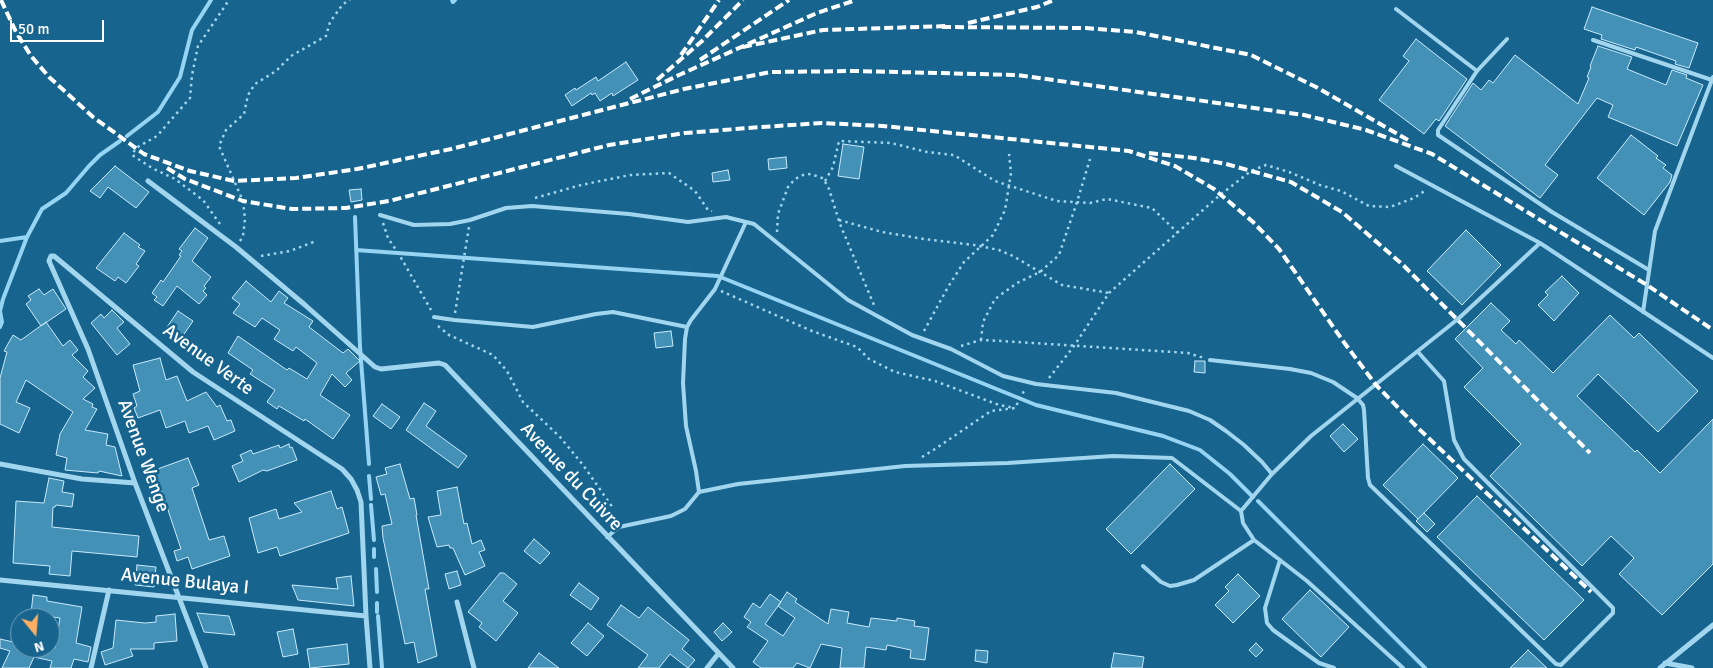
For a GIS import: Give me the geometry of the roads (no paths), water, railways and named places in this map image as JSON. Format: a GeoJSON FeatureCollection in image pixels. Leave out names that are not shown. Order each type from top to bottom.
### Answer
{"type":"FeatureCollection","features":[{"type":"Feature","properties":{"kind":"street","name":"Avenue du Cuivre"},"geometry":{"type":"LineString","coordinates":[[148,181],[250,258],[375,367],[381,369],[439,363],[445,365],[733,668]]}},
{"type":"Feature","properties":{"kind":"street","name":"Avenue Verte"},"geometry":{"type":"LineString","coordinates":[[49,257],[54,256],[194,372],[342,469],[354,483],[361,502],[366,616]]}},
{"type":"Feature","properties":{"kind":"street","name":"Avenue Wenge"},"geometry":{"type":"LineString","coordinates":[[49,257],[49,261],[88,349],[135,483],[206,668]]}},
{"type":"Feature","properties":{"kind":"street"},"geometry":{"type":"LineString","coordinates":[[0,464],[82,479],[135,483]]}},
{"type":"Feature","properties":{"kind":"street","name":"Avenue Bulaya I"},"geometry":{"type":"LineString","coordinates":[[0,580],[366,616]]}},
{"type":"Feature","properties":{"kind":"street"},"geometry":{"type":"LineString","coordinates":[[91,668],[109,590]]}},
{"type":"Feature","properties":{"kind":"street"},"geometry":{"type":"LineString","coordinates":[[457,602],[474,668]]}},
{"type":"Feature","properties":{"kind":"street"},"geometry":{"type":"LineString","coordinates":[[366,616],[370,668]]}},
{"type":"Feature","properties":{"kind":"street"},"geometry":{"type":"LineString","coordinates":[[1660,668],[1713,625]]}},
{"type":"Feature","properties":{"kind":"street"},"geometry":{"type":"LineString","coordinates":[[707,668],[718,654]]}},
{"type":"Feature","properties":{"kind":"street"},"geometry":{"type":"LineString","coordinates":[[1666,664],[1692,668]]}},
{"type":"Feature","properties":{"kind":"lane"},"geometry":{"type":"LineString","coordinates":[[1396,9],[1477,71]]}},
{"type":"Feature","properties":{"kind":"lane"},"geometry":{"type":"LineString","coordinates":[[1507,39],[1477,71],[1438,130],[1439,136],[1552,212],[1649,270]]}},
{"type":"Feature","properties":{"kind":"lane"},"geometry":{"type":"LineString","coordinates":[[1593,40],[1712,79],[1655,231],[1643,312]]}},
{"type":"Feature","properties":{"kind":"lane"},"geometry":{"type":"LineString","coordinates":[[1396,166],[1540,243],[1713,358]]}},
{"type":"Feature","properties":{"kind":"lane"},"geometry":{"type":"LineString","coordinates":[[380,215],[414,225],[450,224],[470,220],[506,208],[532,206],[629,214],[688,222],[726,218],[754,224],[848,300],[921,338],[951,349],[1003,376],[1044,385],[1116,393],[1189,411],[1210,420],[1232,435],[1262,462],[1272,474]]}},
{"type":"Feature","properties":{"kind":"lane"},"geometry":{"type":"LineString","coordinates":[[699,492],[686,417],[683,383],[687,327],[715,289],[746,222]]}},
{"type":"Feature","properties":{"kind":"lane"},"geometry":{"type":"LineString","coordinates":[[1241,511],[1272,474],[1311,436],[1458,319],[1540,243]]}},
{"type":"Feature","properties":{"kind":"lane"},"geometry":{"type":"LineString","coordinates":[[434,316],[454,320],[533,327],[613,312],[687,327]]}},
{"type":"Feature","properties":{"kind":"lane"},"geometry":{"type":"LineString","coordinates":[[1210,360],[1311,373],[1333,382],[1357,398],[1363,405],[1364,410],[1370,485],[1556,664],[1564,664],[1612,613],[1614,608],[1461,456],[1454,440],[1444,381],[1418,352]]}},
{"type":"Feature","properties":{"kind":"lane"},"geometry":{"type":"LineString","coordinates":[[607,537],[619,527],[678,513],[685,509],[699,492],[738,484],[905,466],[1008,463],[1113,456],[1172,458],[1241,511],[1243,523],[1254,540],[1307,581],[1403,668]]}},
{"type":"Feature","properties":{"kind":"lane"},"geometry":{"type":"LineString","coordinates":[[1143,566],[1160,582],[1170,586],[1177,585],[1194,580],[1254,540]]}},
{"type":"Feature","properties":{"kind":"lane"},"geometry":{"type":"LineString","coordinates":[[1280,560],[1264,608],[1267,623],[1273,630],[1319,663],[1334,668]]}},
{"type":"Feature","properties":{"kind":"waterway"},"geometry":{"type":"LineString","coordinates":[[127,136],[158,112],[180,77],[192,30],[211,0]]}},
{"type":"Feature","properties":{"kind":"waterway"},"geometry":{"type":"LineString","coordinates":[[452,0],[453,2],[455,0]]}},
{"type":"Feature","properties":{"kind":"waterway"},"geometry":{"type":"LineString","coordinates":[[0,241],[27,237],[42,209],[66,193],[100,155],[120,141]]}},
{"type":"Feature","properties":{"kind":"waterway"},"geometry":{"type":"LineString","coordinates":[[355,217],[360,347],[369,464]]}},
{"type":"Feature","properties":{"kind":"waterway"},"geometry":{"type":"LineString","coordinates":[[0,327],[2,322],[0,311],[3,299],[27,237]]}},
{"type":"Feature","properties":{"kind":"waterway"},"geometry":{"type":"LineString","coordinates":[[356,250],[718,276],[1036,405],[1163,436],[1200,450],[1230,474],[1253,497]]}},
{"type":"Feature","properties":{"kind":"waterway"},"geometry":{"type":"LineString","coordinates":[[369,476],[371,499]]}},
{"type":"Feature","properties":{"kind":"waterway"},"geometry":{"type":"LineString","coordinates":[[1258,501],[1425,668]]}},
{"type":"Feature","properties":{"kind":"waterway"},"geometry":{"type":"LineString","coordinates":[[371,505],[374,540]]}},
{"type":"Feature","properties":{"kind":"waterway"},"geometry":{"type":"LineString","coordinates":[[374,549],[374,557]]}},
{"type":"Feature","properties":{"kind":"waterway"},"geometry":{"type":"LineString","coordinates":[[376,569],[377,592]]}},
{"type":"Feature","properties":{"kind":"waterway"},"geometry":{"type":"LineString","coordinates":[[377,603],[377,612]]}},
{"type":"Feature","properties":{"kind":"waterway"},"geometry":{"type":"LineString","coordinates":[[378,616],[382,668]]}},
{"type":"Feature","properties":{"kind":"railway"},"geometry":{"type":"LineString","coordinates":[[1,0],[16,32],[31,56],[49,77],[93,117],[144,154],[190,171],[234,181],[296,178],[357,169],[451,149],[684,89],[771,72],[856,71],[1017,75],[1304,115],[1366,130],[1432,154],[1647,285],[1713,330]]}},
{"type":"Feature","properties":{"kind":"railway"},"geometry":{"type":"LineString","coordinates":[[681,55],[719,0]]}},
{"type":"Feature","properties":{"kind":"railway"},"geometry":{"type":"LineString","coordinates":[[657,80],[702,41],[743,0]]}},
{"type":"Feature","properties":{"kind":"railway"},"geometry":{"type":"LineString","coordinates":[[700,60],[789,0]]}},
{"type":"Feature","properties":{"kind":"railway"},"geometry":{"type":"LineString","coordinates":[[630,99],[817,13],[856,0]]}},
{"type":"Feature","properties":{"kind":"railway"},"geometry":{"type":"LineString","coordinates":[[968,23],[1037,7],[1054,0]]}},
{"type":"Feature","properties":{"kind":"railway"},"geometry":{"type":"LineString","coordinates":[[743,47],[823,30],[949,26]]}},
{"type":"Feature","properties":{"kind":"railway"},"geometry":{"type":"LineString","coordinates":[[942,27],[1086,28],[1136,32],[1251,55],[1316,87],[1408,140]]}},
{"type":"Feature","properties":{"kind":"railway"},"geometry":{"type":"LineString","coordinates":[[167,168],[185,179],[243,201],[292,209],[346,208],[389,201],[609,145],[685,133],[762,127],[822,123],[883,126],[1129,151],[1175,166],[1214,189],[1253,222],[1279,249],[1376,385],[1418,428],[1591,592]]}},
{"type":"Feature","properties":{"kind":"railway"},"geometry":{"type":"LineString","coordinates":[[1149,153],[1226,164],[1291,182],[1342,212],[1402,264],[1590,453]]}}]}
